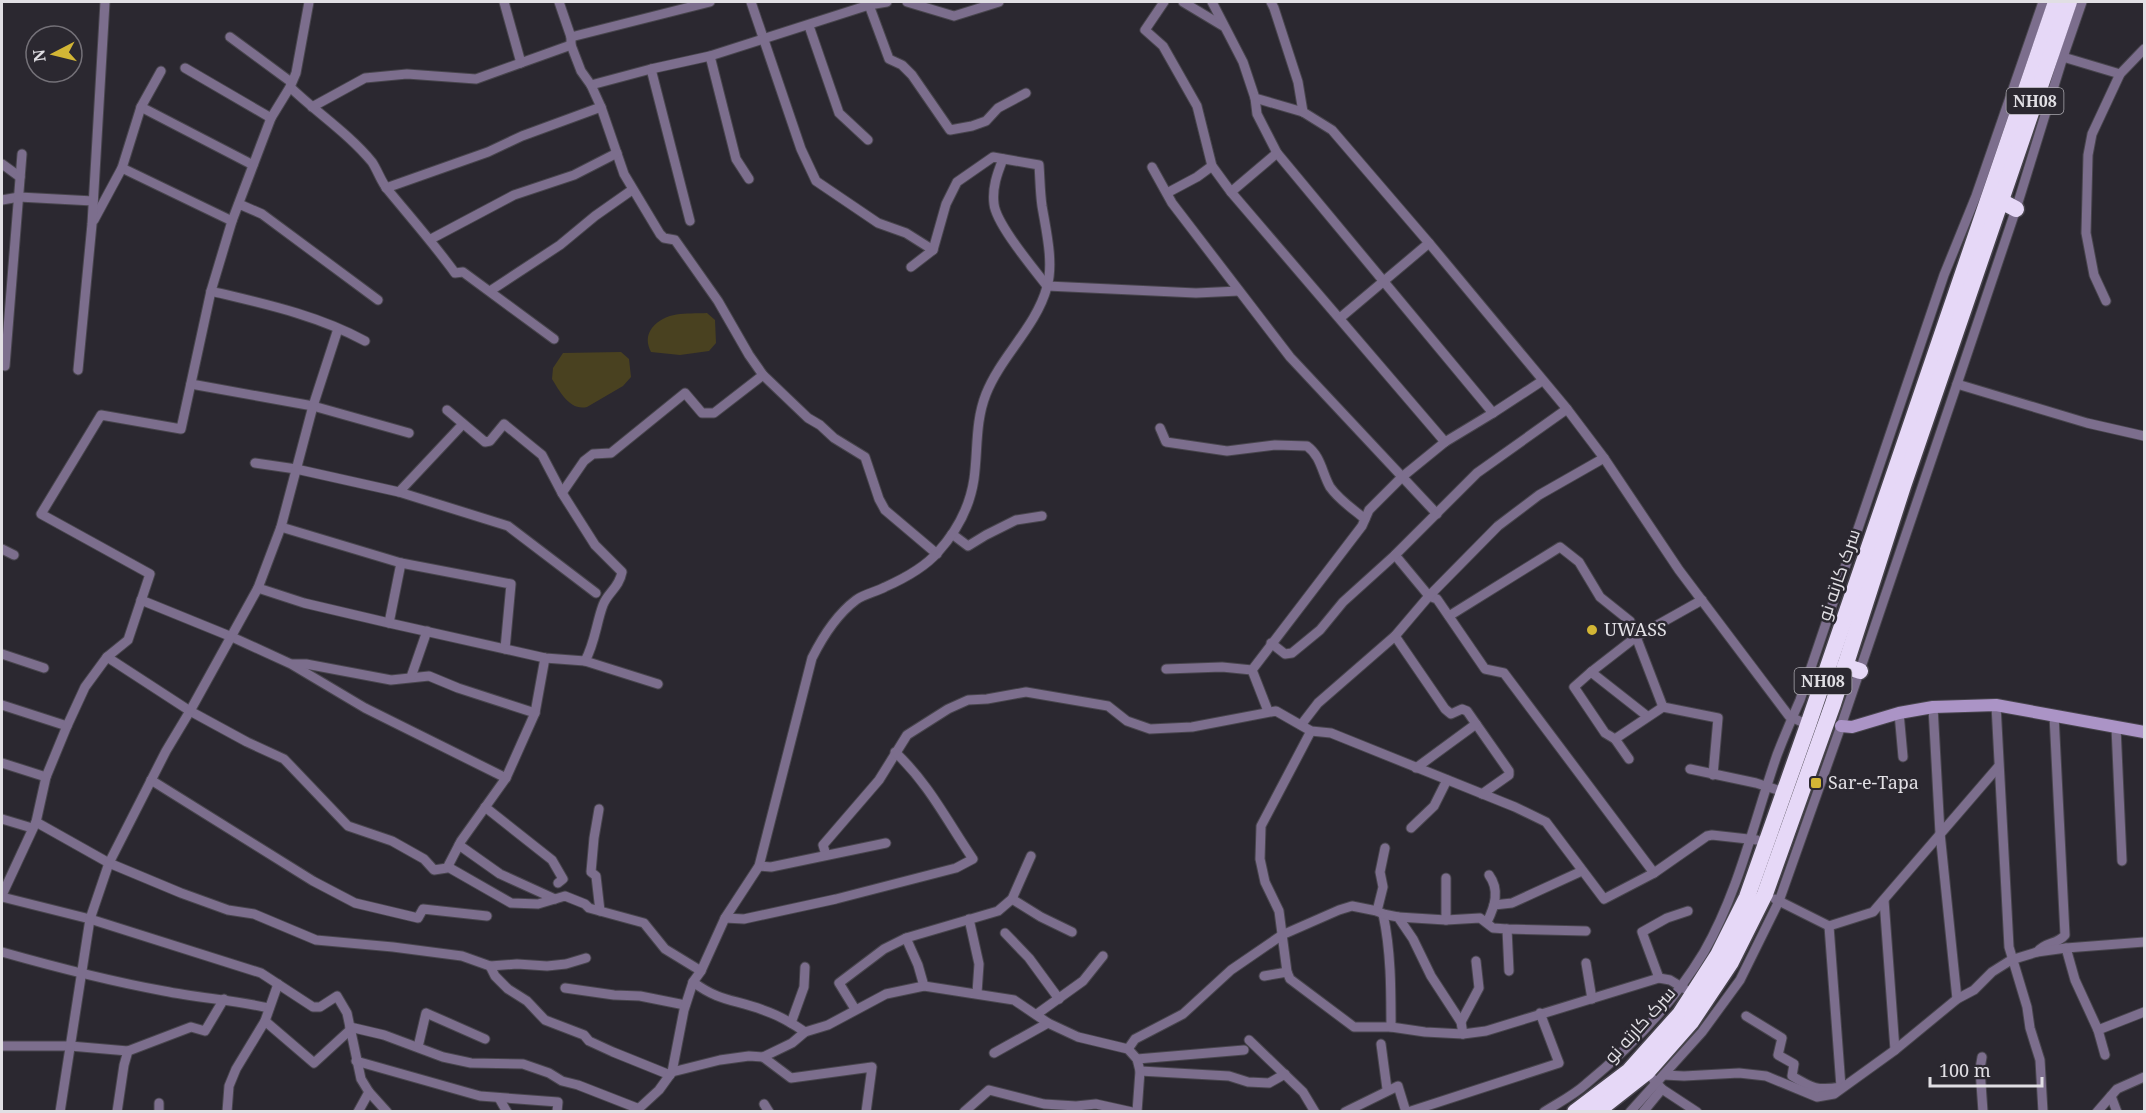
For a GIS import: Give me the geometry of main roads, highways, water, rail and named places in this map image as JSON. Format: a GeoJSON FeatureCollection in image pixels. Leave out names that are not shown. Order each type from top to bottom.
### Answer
{"type":"FeatureCollection","features":[{"type":"Feature","properties":{"kind":"highway","name":"سرک کارته نو"},"geometry":{"type":"LineString","coordinates":[[1575,1112],[1629,1071],[1685,1018],[1687,991],[1725,959],[1747,897],[1758,840],[1784,792],[1995,202],[2056,2]]}},
{"type":"Feature","properties":{"kind":"highway","name":"NH08"},"geometry":{"type":"LineString","coordinates":[[1995,202],[2069,2]]}},
{"type":"Feature","properties":{"kind":"highway","name":"سرک کارته نو"},"geometry":{"type":"LineString","coordinates":[[1596,1112],[1655,1082],[1658,1061],[1685,1018],[1725,959],[1772,897],[1852,668],[1956,311]]}},
{"type":"Feature","properties":{"kind":"place","name":"UWASS"},"geometry":{"type":"Point","coordinates":[1592,630]}},
{"type":"Feature","properties":{"kind":"place","name":"Sar-e-Tapa"},"geometry":{"type":"Point","coordinates":[1816,783]}}]}
